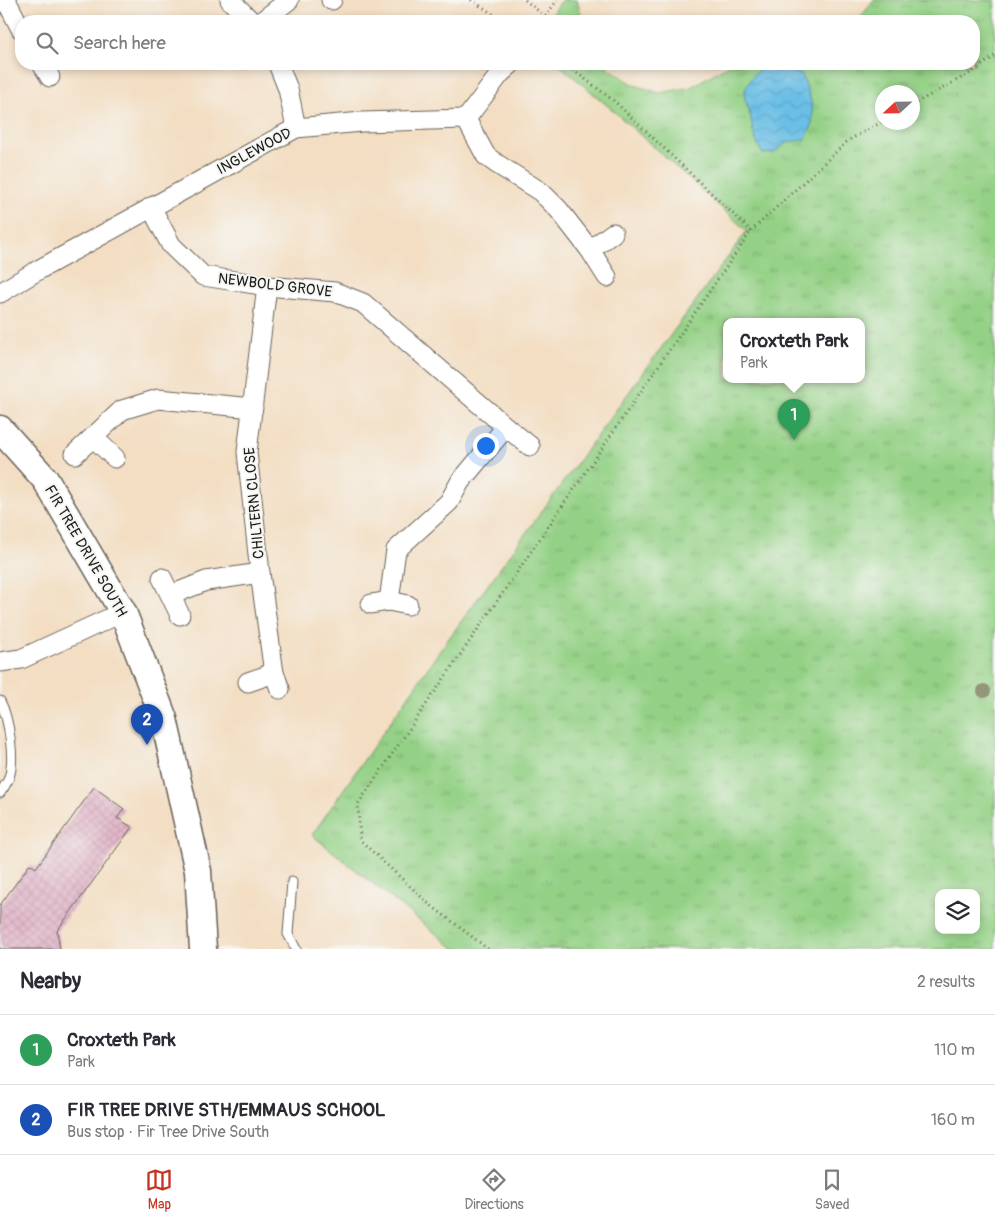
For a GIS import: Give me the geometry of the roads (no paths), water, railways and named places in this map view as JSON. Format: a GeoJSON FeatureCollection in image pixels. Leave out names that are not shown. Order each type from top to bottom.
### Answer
{"type":"FeatureCollection","features":[{"type":"Feature","properties":{"kind":"street"},"geometry":{"type":"LineString","coordinates":[[6,0],[15,17]]}},
{"type":"Feature","properties":{"kind":"street"},"geometry":{"type":"LineString","coordinates":[[230,0],[245,15]]}},
{"type":"Feature","properties":{"kind":"street"},"geometry":{"type":"LineString","coordinates":[[270,15],[289,0]]}},
{"type":"Feature","properties":{"kind":"street"},"geometry":{"type":"LineString","coordinates":[[280,70],[288,89],[296,128]]}},
{"type":"Feature","properties":{"kind":"street"},"geometry":{"type":"LineString","coordinates":[[504,70],[466,119],[486,156],[541,192],[559,210],[590,250],[607,277]]}},
{"type":"Feature","properties":{"kind":"street","name":"INGLEWOOD"},"geometry":{"type":"LineString","coordinates":[[0,292],[296,128],[362,122],[466,119]]}},
{"type":"Feature","properties":{"kind":"street","name":"NEWBOLD GROVE"},"geometry":{"type":"LineString","coordinates":[[151,207],[171,245],[203,276],[267,286],[335,292],[363,303],[530,446]]}},
{"type":"Feature","properties":{"kind":"street"},"geometry":{"type":"LineString","coordinates":[[590,250],[613,232]]}},
{"type":"Feature","properties":{"kind":"street","name":"CHILTERN CLOSE"},"geometry":{"type":"LineString","coordinates":[[248,682],[277,681],[260,573],[248,452],[267,286]]}},
{"type":"Feature","properties":{"kind":"street"},"geometry":{"type":"LineString","coordinates":[[75,454],[122,410],[158,399],[253,408]]}},
{"type":"Feature","properties":{"kind":"street"},"geometry":{"type":"LineString","coordinates":[[408,605],[380,603],[396,550],[449,502],[460,482],[506,427]]}},
{"type":"Feature","properties":{"kind":"street","name":"FIR TREE DRIVE SOUTH"},"geometry":{"type":"LineString","coordinates":[[0,429],[45,478],[123,612],[164,719],[198,871],[203,949]]}},
{"type":"Feature","properties":{"kind":"street"},"geometry":{"type":"LineString","coordinates":[[94,438],[115,458]]}},
{"type":"Feature","properties":{"kind":"street"},"geometry":{"type":"LineString","coordinates":[[171,595],[206,581],[260,573]]}},
{"type":"Feature","properties":{"kind":"street"},"geometry":{"type":"LineString","coordinates":[[162,578],[180,615]]}},
{"type":"Feature","properties":{"kind":"street"},"geometry":{"type":"LineString","coordinates":[[0,662],[21,659],[123,612]]}},
{"type":"Feature","properties":{"kind":"lane"},"geometry":{"type":"LineString","coordinates":[[0,701],[10,729],[11,752],[9,778],[0,794]]}},
{"type":"Feature","properties":{"kind":"lane"},"geometry":{"type":"LineString","coordinates":[[292,882],[288,934],[296,949]]}},
{"type":"Feature","properties":{"kind":"water"},"geometry":{"type":"Polygon","coordinates":[[[788,70],[802,75],[812,108],[811,128],[805,139],[786,143],[774,153],[763,154],[760,149],[745,99],[748,84],[758,71],[788,70]]]}},
{"type":"Feature","properties":{"kind":"place","name":"Croxteth Park"},"geometry":{"type":"Point","coordinates":[794,440]}},
{"type":"Feature","properties":{"kind":"place","name":"FIR TREE DRIVE STH/EMMAUS SCHOOL"},"geometry":{"type":"Point","coordinates":[147,745]}}]}
